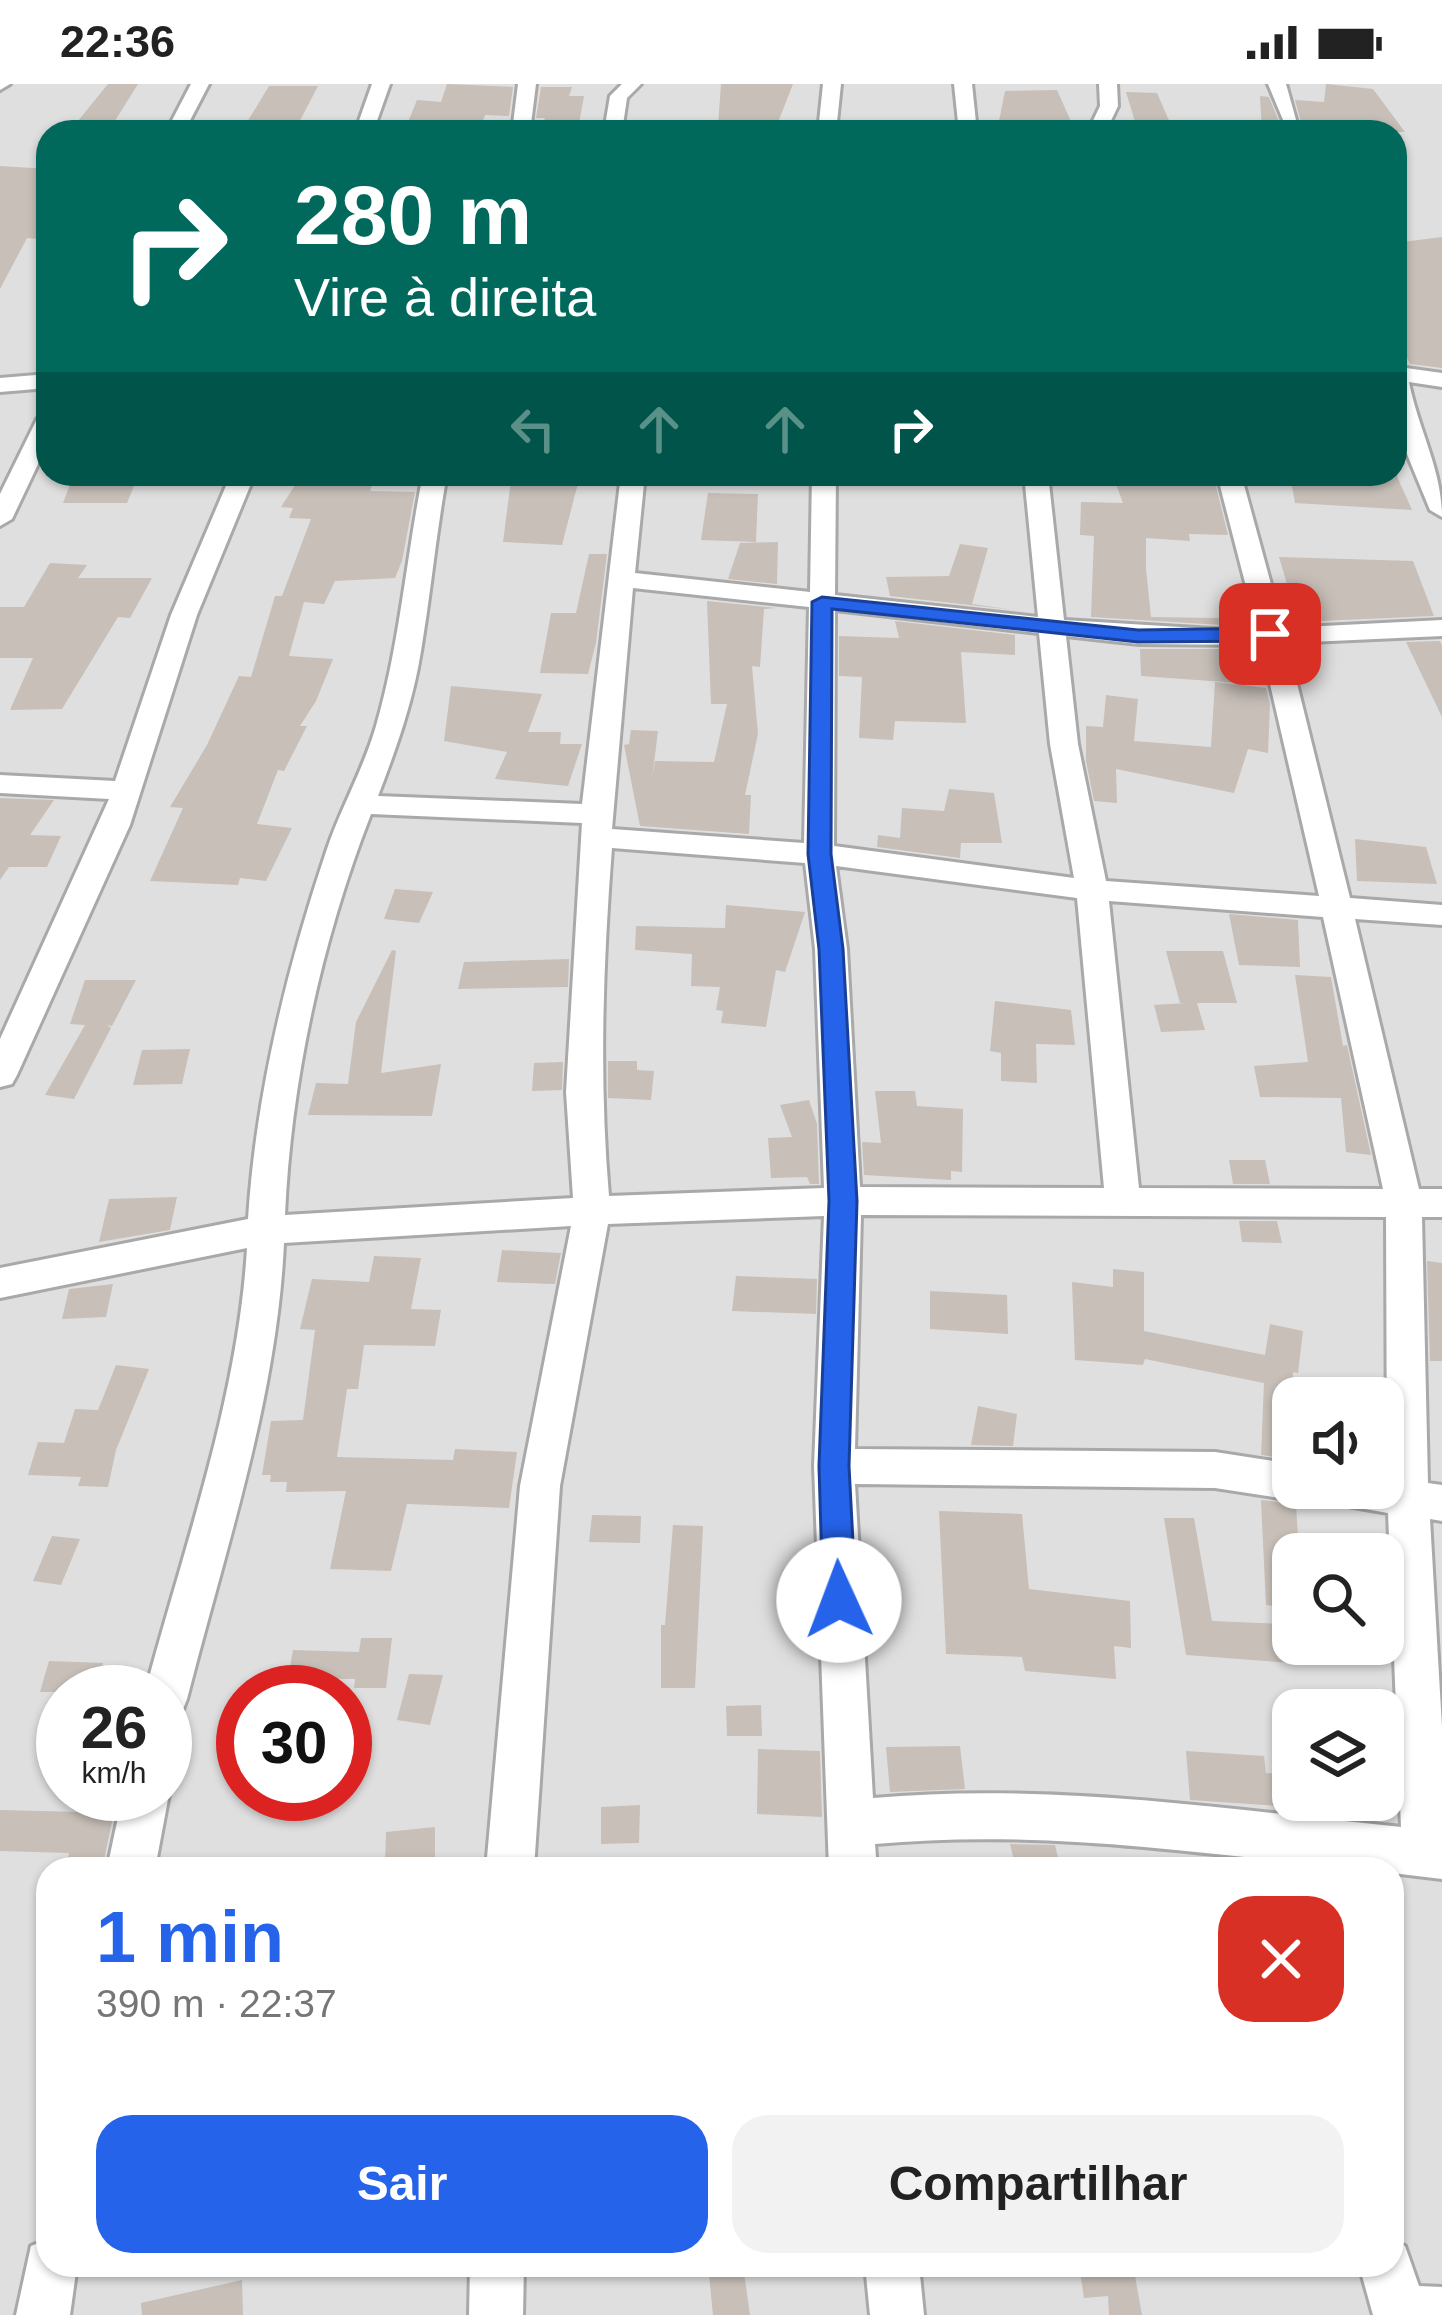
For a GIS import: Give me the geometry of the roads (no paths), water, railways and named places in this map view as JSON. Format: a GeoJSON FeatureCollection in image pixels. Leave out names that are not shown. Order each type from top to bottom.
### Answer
{"type":"FeatureCollection","features":[{"type":"Feature","properties":{"kind":"street"},"geometry":{"type":"LineString","coordinates":[[182,120],[200,84]]}},
{"type":"Feature","properties":{"kind":"street"},"geometry":{"type":"LineString","coordinates":[[368,120],[381,84]]}},
{"type":"Feature","properties":{"kind":"street"},"geometry":{"type":"LineString","coordinates":[[522,120],[527,84]]}},
{"type":"Feature","properties":{"kind":"street"},"geometry":{"type":"LineString","coordinates":[[615,120],[619,96],[632,84]]}},
{"type":"Feature","properties":{"kind":"street"},"geometry":{"type":"LineString","coordinates":[[828,120],[832,84]]}},
{"type":"Feature","properties":{"kind":"street"},"geometry":{"type":"LineString","coordinates":[[963,84],[967,120]]}},
{"type":"Feature","properties":{"kind":"street"},"geometry":{"type":"LineString","coordinates":[[1102,120],[1109,106],[1108,84]]}},
{"type":"Feature","properties":{"kind":"street"},"geometry":{"type":"LineString","coordinates":[[1277,84],[1291,120]]}},
{"type":"Feature","properties":{"kind":"street"},"geometry":{"type":"LineString","coordinates":[[1407,373],[1442,380]]}},
{"type":"Feature","properties":{"kind":"street"},"geometry":{"type":"LineString","coordinates":[[0,385],[36,382]]}},
{"type":"Feature","properties":{"kind":"street"},"geometry":{"type":"LineString","coordinates":[[1407,426],[1442,510]]}},
{"type":"Feature","properties":{"kind":"street"},"geometry":{"type":"LineString","coordinates":[[0,519],[36,444]]}},
{"type":"Feature","properties":{"kind":"street"},"geometry":{"type":"LineString","coordinates":[[0,1075],[115,825],[184,615],[238,486]]}},
{"type":"Feature","properties":{"kind":"street"},"geometry":{"type":"LineString","coordinates":[[174,1665],[262,1312],[270,1151],[290,1040],[312,946],[357,804],[389,730],[408,652],[433,486]]}},
{"type":"Feature","properties":{"kind":"street"},"geometry":{"type":"LineString","coordinates":[[512,1857],[539,1486],[592,1211],[583,1092],[585,986],[632,486]]}},
{"type":"Feature","properties":{"kind":"street"},"geometry":{"type":"LineString","coordinates":[[824,486],[819,854],[831,949],[843,1201],[834,1466],[851,1846],[962,1813],[1174,1824],[1268,1853],[1434,1855],[1425,1501],[1404,1201],[1231,486]]}},
{"type":"Feature","properties":{"kind":"street"},"geometry":{"type":"LineString","coordinates":[[1037,486],[1064,744],[1093,890],[1123,1203]]}},
{"type":"Feature","properties":{"kind":"street"},"geometry":{"type":"LineString","coordinates":[[622,579],[1138,636],[1442,628]]}},
{"type":"Feature","properties":{"kind":"street"},"geometry":{"type":"LineString","coordinates":[[0,784],[124,791]]}},
{"type":"Feature","properties":{"kind":"street"},"geometry":{"type":"LineString","coordinates":[[357,804],[597,826],[1093,890],[1442,915]]}},
{"type":"Feature","properties":{"kind":"street"},"geometry":{"type":"LineString","coordinates":[[0,1283],[266,1229],[843,1201],[1442,1203]]}},
{"type":"Feature","properties":{"kind":"street"},"geometry":{"type":"LineString","coordinates":[[834,1466],[1215,1470],[1272,1479]]}},
{"type":"Feature","properties":{"kind":"street"},"geometry":{"type":"LineString","coordinates":[[133,1857],[141,1821]]}},
{"type":"Feature","properties":{"kind":"street"},"geometry":{"type":"LineString","coordinates":[[43,2315],[48,2277]]}},
{"type":"Feature","properties":{"kind":"street"},"geometry":{"type":"LineString","coordinates":[[496,2315],[497,2277]]}},
{"type":"Feature","properties":{"kind":"street"},"geometry":{"type":"LineString","coordinates":[[893,2277],[897,2315]]}}]}
